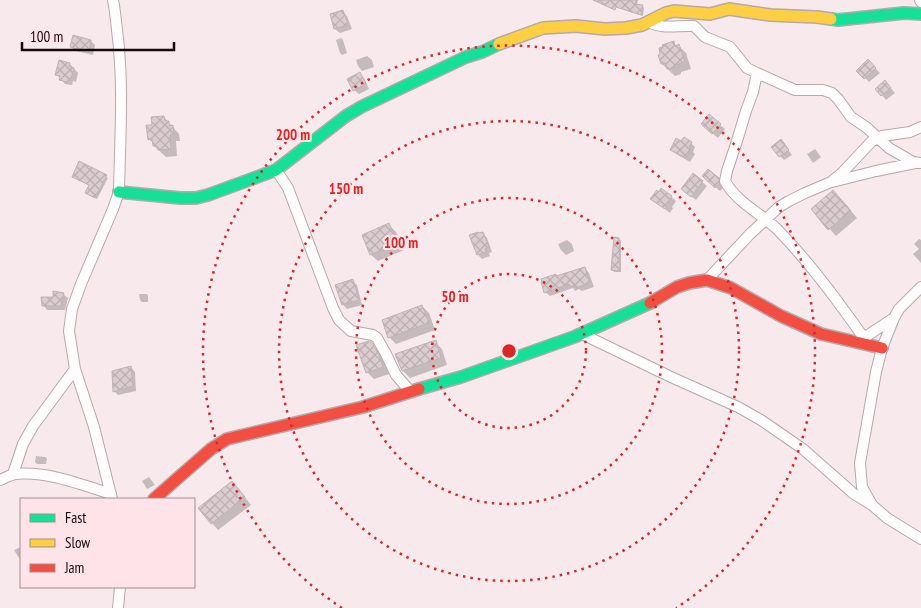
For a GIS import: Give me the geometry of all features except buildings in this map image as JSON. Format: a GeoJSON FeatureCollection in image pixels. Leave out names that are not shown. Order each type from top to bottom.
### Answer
{"type":"FeatureCollection","features":[{"type":"Feature","properties":{"kind":"street"},"geometry":{"type":"LineString","coordinates":[[111,497],[94,427],[75,369],[69,330],[72,309],[81,284],[114,209],[119,192],[119,46],[115,8],[112,0]]}},
{"type":"Feature","properties":{"kind":"street"},"geometry":{"type":"LineString","coordinates":[[119,192],[196,198],[276,170],[346,116],[361,107],[508,40],[537,30],[551,27],[576,26],[612,29],[635,26],[674,11],[710,14],[729,9],[770,15],[838,20],[904,13],[921,14]]}},
{"type":"Feature","properties":{"kind":"street"},"geometry":{"type":"LineString","coordinates":[[648,22],[656,26],[665,27],[694,26],[705,37],[730,48],[747,68],[757,73],[795,90],[823,90],[832,93],[851,117],[866,127],[876,138],[896,154],[918,163]]}},
{"type":"Feature","properties":{"kind":"street"},"geometry":{"type":"LineString","coordinates":[[757,73],[753,92],[725,181],[740,200],[778,230],[817,274],[860,340]]}},
{"type":"Feature","properties":{"kind":"street"},"geometry":{"type":"LineString","coordinates":[[707,280],[750,234],[779,207],[831,182],[876,138],[910,132],[921,127]]}},
{"type":"Feature","properties":{"kind":"street"},"geometry":{"type":"LineString","coordinates":[[831,182],[918,163]]}},
{"type":"Feature","properties":{"kind":"street"},"geometry":{"type":"LineString","coordinates":[[276,170],[288,188],[333,308],[340,320],[351,331],[377,338],[396,375],[410,391]]}},
{"type":"Feature","properties":{"kind":"street"},"geometry":{"type":"LineString","coordinates":[[155,498],[211,449],[227,439],[363,407],[410,391],[461,377],[582,334],[649,304],[683,285],[696,281],[707,280],[731,288],[795,323],[821,334],[860,340],[882,348]]}},
{"type":"Feature","properties":{"kind":"street"},"geometry":{"type":"LineString","coordinates":[[872,505],[862,487],[860,463],[876,372],[882,348],[894,318],[899,309],[921,287]]}},
{"type":"Feature","properties":{"kind":"street"},"geometry":{"type":"LineString","coordinates":[[860,340],[894,318]]}},
{"type":"Feature","properties":{"kind":"street"},"geometry":{"type":"LineString","coordinates":[[582,334],[738,407],[761,420],[810,454],[854,494],[921,540]]}},
{"type":"Feature","properties":{"kind":"street"},"geometry":{"type":"LineString","coordinates":[[13,474],[23,444],[32,426],[75,369]]}},
{"type":"Feature","properties":{"kind":"street"},"geometry":{"type":"LineString","coordinates":[[0,480],[13,474],[50,476],[111,497]]}},
{"type":"Feature","properties":{"kind":"street"},"geometry":{"type":"LineString","coordinates":[[118,608],[120,588]]}},
{"type":"Feature","properties":{"kind":"traffic: fast"},"geometry":{"type":"LineString","coordinates":[[831,19],[838,20],[904,13],[921,14]]}},
{"type":"Feature","properties":{"kind":"traffic: fast"},"geometry":{"type":"LineString","coordinates":[[119,192],[196,198],[276,170],[346,116],[361,107],[466,57],[499,44]]}},
{"type":"Feature","properties":{"kind":"traffic: fast"},"geometry":{"type":"LineString","coordinates":[[419,389],[461,377],[574,337],[650,303]]}},
{"type":"Feature","properties":{"kind":"traffic: slow"},"geometry":{"type":"LineString","coordinates":[[499,44],[543,28],[576,26],[605,29],[642,25],[674,11],[710,14],[729,9],[770,15],[831,19]]}},
{"type":"Feature","properties":{"kind":"traffic: jam"},"geometry":{"type":"LineString","coordinates":[[650,303],[677,287],[707,280],[731,288],[781,316],[821,334],[882,348]]}},
{"type":"Feature","properties":{"kind":"traffic: jam"},"geometry":{"type":"LineString","coordinates":[[155,498],[211,449],[227,439],[363,407],[419,389]]}}]}
